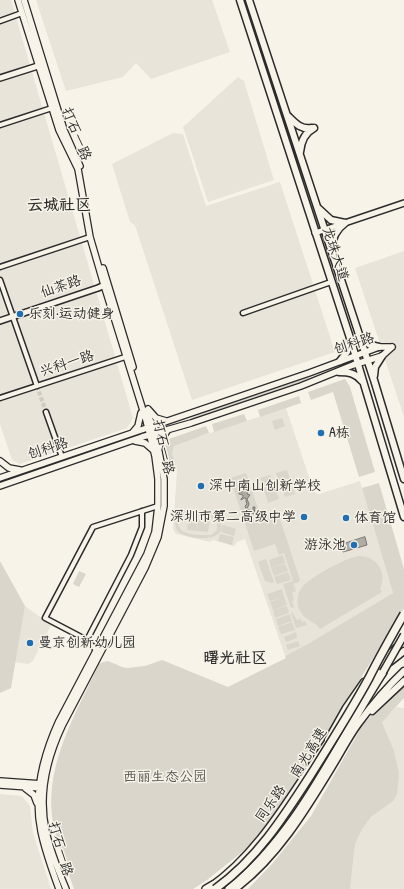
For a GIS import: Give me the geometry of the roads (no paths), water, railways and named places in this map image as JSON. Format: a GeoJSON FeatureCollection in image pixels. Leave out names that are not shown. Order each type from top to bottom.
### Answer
{"type":"FeatureCollection","features":[{"type":"Feature","properties":{"kind":"highway","name":"南光高速"},"geometry":{"type":"LineString","coordinates":[[210,888],[236,873],[265,842],[287,812],[369,678],[404,614]]}},
{"type":"Feature","properties":{"kind":"highway","name":"南光高速"},"geometry":{"type":"LineString","coordinates":[[230,889],[272,847],[295,816],[383,672]]}},
{"type":"Feature","properties":{"kind":"highway"},"geometry":{"type":"LineString","coordinates":[[237,889],[245,882]]}},
{"type":"Feature","properties":{"kind":"main road","name":"打石一路"},"geometry":{"type":"LineString","coordinates":[[18,0],[64,130],[81,168],[89,215],[105,284],[141,407],[152,434],[164,479],[164,506],[160,527],[152,553],[62,726],[49,758],[38,807],[39,823],[59,889]]}},
{"type":"Feature","properties":{"kind":"main road","name":"打石一路"},"geometry":{"type":"LineString","coordinates":[[24,0],[58,130],[78,169],[90,236],[134,370],[150,428]]}},
{"type":"Feature","properties":{"kind":"main road","name":"龙珠大道"},"geometry":{"type":"LineString","coordinates":[[240,0],[350,338],[404,517]]}},
{"type":"Feature","properties":{"kind":"main road","name":"龙珠大道"},"geometry":{"type":"LineString","coordinates":[[250,0],[365,352],[404,479]]}},
{"type":"Feature","properties":{"kind":"main road"},"geometry":{"type":"LineString","coordinates":[[287,114],[302,128],[314,128],[304,137],[300,148],[300,156]]}},
{"type":"Feature","properties":{"kind":"main road"},"geometry":{"type":"LineString","coordinates":[[317,207],[331,220],[346,222]]}},
{"type":"Feature","properties":{"kind":"main road"},"geometry":{"type":"LineString","coordinates":[[332,254],[334,236],[339,228],[346,222]]}},
{"type":"Feature","properties":{"kind":"main road"},"geometry":{"type":"LineString","coordinates":[[358,334],[367,344],[379,347]]}},
{"type":"Feature","properties":{"kind":"main road"},"geometry":{"type":"LineString","coordinates":[[340,361],[347,352],[350,345],[350,338]]}},
{"type":"Feature","properties":{"kind":"main road","name":"创科路"},"geometry":{"type":"LineString","coordinates":[[1,478],[22,470],[130,438],[170,430],[191,423],[301,386],[367,360],[382,356],[392,347],[379,347],[309,373],[171,420],[130,438],[2,485]]}},
{"type":"Feature","properties":{"kind":"main road"},"geometry":{"type":"LineString","coordinates":[[374,380],[375,367],[382,356]]}},
{"type":"Feature","properties":{"kind":"main road"},"geometry":{"type":"LineString","coordinates":[[339,372],[354,374],[360,378],[365,387]]}},
{"type":"Feature","properties":{"kind":"main road"},"geometry":{"type":"LineString","coordinates":[[309,373],[312,381]]}},
{"type":"Feature","properties":{"kind":"main road"},"geometry":{"type":"LineString","coordinates":[[141,407],[140,424],[130,438],[147,444],[157,454],[161,440],[165,433],[170,430]]}},
{"type":"Feature","properties":{"kind":"main road"},"geometry":{"type":"LineString","coordinates":[[147,414],[148,409],[156,418],[171,420]]}},
{"type":"Feature","properties":{"kind":"main road"},"geometry":{"type":"LineString","coordinates":[[188,414],[191,423]]}},
{"type":"Feature","properties":{"kind":"main road","name":"打石一路"},"geometry":{"type":"LineString","coordinates":[[66,889],[46,831],[42,786],[43,763],[50,741],[59,721],[147,554],[154,532],[158,506],[157,454]]}},
{"type":"Feature","properties":{"kind":"main road"},"geometry":{"type":"LineString","coordinates":[[0,461],[9,468],[22,470]]}},
{"type":"Feature","properties":{"kind":"main road"},"geometry":{"type":"LineString","coordinates":[[0,471],[2,485]]}},
{"type":"Feature","properties":{"kind":"main road"},"geometry":{"type":"LineString","coordinates":[[383,672],[404,635]]}},
{"type":"Feature","properties":{"kind":"main road"},"geometry":{"type":"LineString","coordinates":[[325,745],[346,708],[365,680],[381,661],[404,641]]}},
{"type":"Feature","properties":{"kind":"main road","name":"同乐路"},"geometry":{"type":"LineString","coordinates":[[210,888],[249,853],[262,838],[325,745],[374,678],[404,651]]}},
{"type":"Feature","properties":{"kind":"main road"},"geometry":{"type":"LineString","coordinates":[[245,882],[276,849],[299,819],[358,724],[380,695],[404,671]]}},
{"type":"Feature","properties":{"kind":"main road"},"geometry":{"type":"LineString","coordinates":[[358,724],[404,681]]}},
{"type":"Feature","properties":{"kind":"main road"},"geometry":{"type":"LineString","coordinates":[[27,783],[36,776],[43,763]]}},
{"type":"Feature","properties":{"kind":"main road"},"geometry":{"type":"LineString","coordinates":[[0,781],[27,783],[42,786]]}},
{"type":"Feature","properties":{"kind":"main road"},"geometry":{"type":"LineString","coordinates":[[0,786],[42,786]]}},
{"type":"Feature","properties":{"kind":"main road"},"geometry":{"type":"LineString","coordinates":[[21,787],[31,792],[38,807]]}},
{"type":"Feature","properties":{"kind":"street"},"geometry":{"type":"LineString","coordinates":[[0,21],[22,13]]}},
{"type":"Feature","properties":{"kind":"street"},"geometry":{"type":"LineString","coordinates":[[0,78],[42,65]]}},
{"type":"Feature","properties":{"kind":"street"},"geometry":{"type":"LineString","coordinates":[[0,125],[52,108]]}},
{"type":"Feature","properties":{"kind":"street"},"geometry":{"type":"LineString","coordinates":[[315,233],[404,203]]}},
{"type":"Feature","properties":{"kind":"street"},"geometry":{"type":"LineString","coordinates":[[0,268],[90,236]]}},
{"type":"Feature","properties":{"kind":"street"},"geometry":{"type":"LineString","coordinates":[[0,280],[37,386]]}},
{"type":"Feature","properties":{"kind":"street"},"geometry":{"type":"LineString","coordinates":[[242,314],[331,282]]}},
{"type":"Feature","properties":{"kind":"street","name":"仙茶路"},"geometry":{"type":"LineString","coordinates":[[0,321],[105,284]]}},
{"type":"Feature","properties":{"kind":"street"},"geometry":{"type":"LineString","coordinates":[[126,357],[134,370]]}},
{"type":"Feature","properties":{"kind":"street","name":"兴科一路"},"geometry":{"type":"LineString","coordinates":[[0,398],[126,357]]}},
{"type":"Feature","properties":{"kind":"street"},"geometry":{"type":"LineString","coordinates":[[46,412],[62,458]]}},
{"type":"Feature","properties":{"kind":"street"},"geometry":{"type":"LineString","coordinates":[[96,650],[87,640],[45,618],[93,527],[158,506]]}},
{"type":"Feature","properties":{"kind":"street"},"geometry":{"type":"LineString","coordinates":[[87,640],[131,555],[142,527],[142,511]]}},
{"type":"Feature","properties":{"kind":"tunnel"},"geometry":{"type":"LineString","coordinates":[[37,386],[46,412]]}},
{"type":"Feature","properties":{"kind":"place","name":"乐刻·运动健身"},"geometry":{"type":"Point","coordinates":[20,314]}},
{"type":"Feature","properties":{"kind":"place","name":"A栋"},"geometry":{"type":"Point","coordinates":[321,433]}},
{"type":"Feature","properties":{"kind":"place","name":"深中南山创新学校"},"geometry":{"type":"Point","coordinates":[201,486]}},
{"type":"Feature","properties":{"kind":"place","name":"深圳市第二高级中学"},"geometry":{"type":"Point","coordinates":[304,517]}},
{"type":"Feature","properties":{"kind":"place","name":"体育馆"},"geometry":{"type":"Point","coordinates":[346,518]}},
{"type":"Feature","properties":{"kind":"place","name":"游泳池"},"geometry":{"type":"Point","coordinates":[354,545]}},
{"type":"Feature","properties":{"kind":"place","name":"曼京创新幼儿园"},"geometry":{"type":"Point","coordinates":[30,643]}},
{"type":"Feature","properties":{"kind":"district","name":"云城社区"},"geometry":{"type":"Point","coordinates":[59,206]}},
{"type":"Feature","properties":{"kind":"district","name":"曙光社区"},"geometry":{"type":"Point","coordinates":[235,659]}},
{"type":"Feature","properties":{"kind":"park label","name":"西丽生态公园"},"geometry":{"type":"Point","coordinates":[165,777]}}]}
